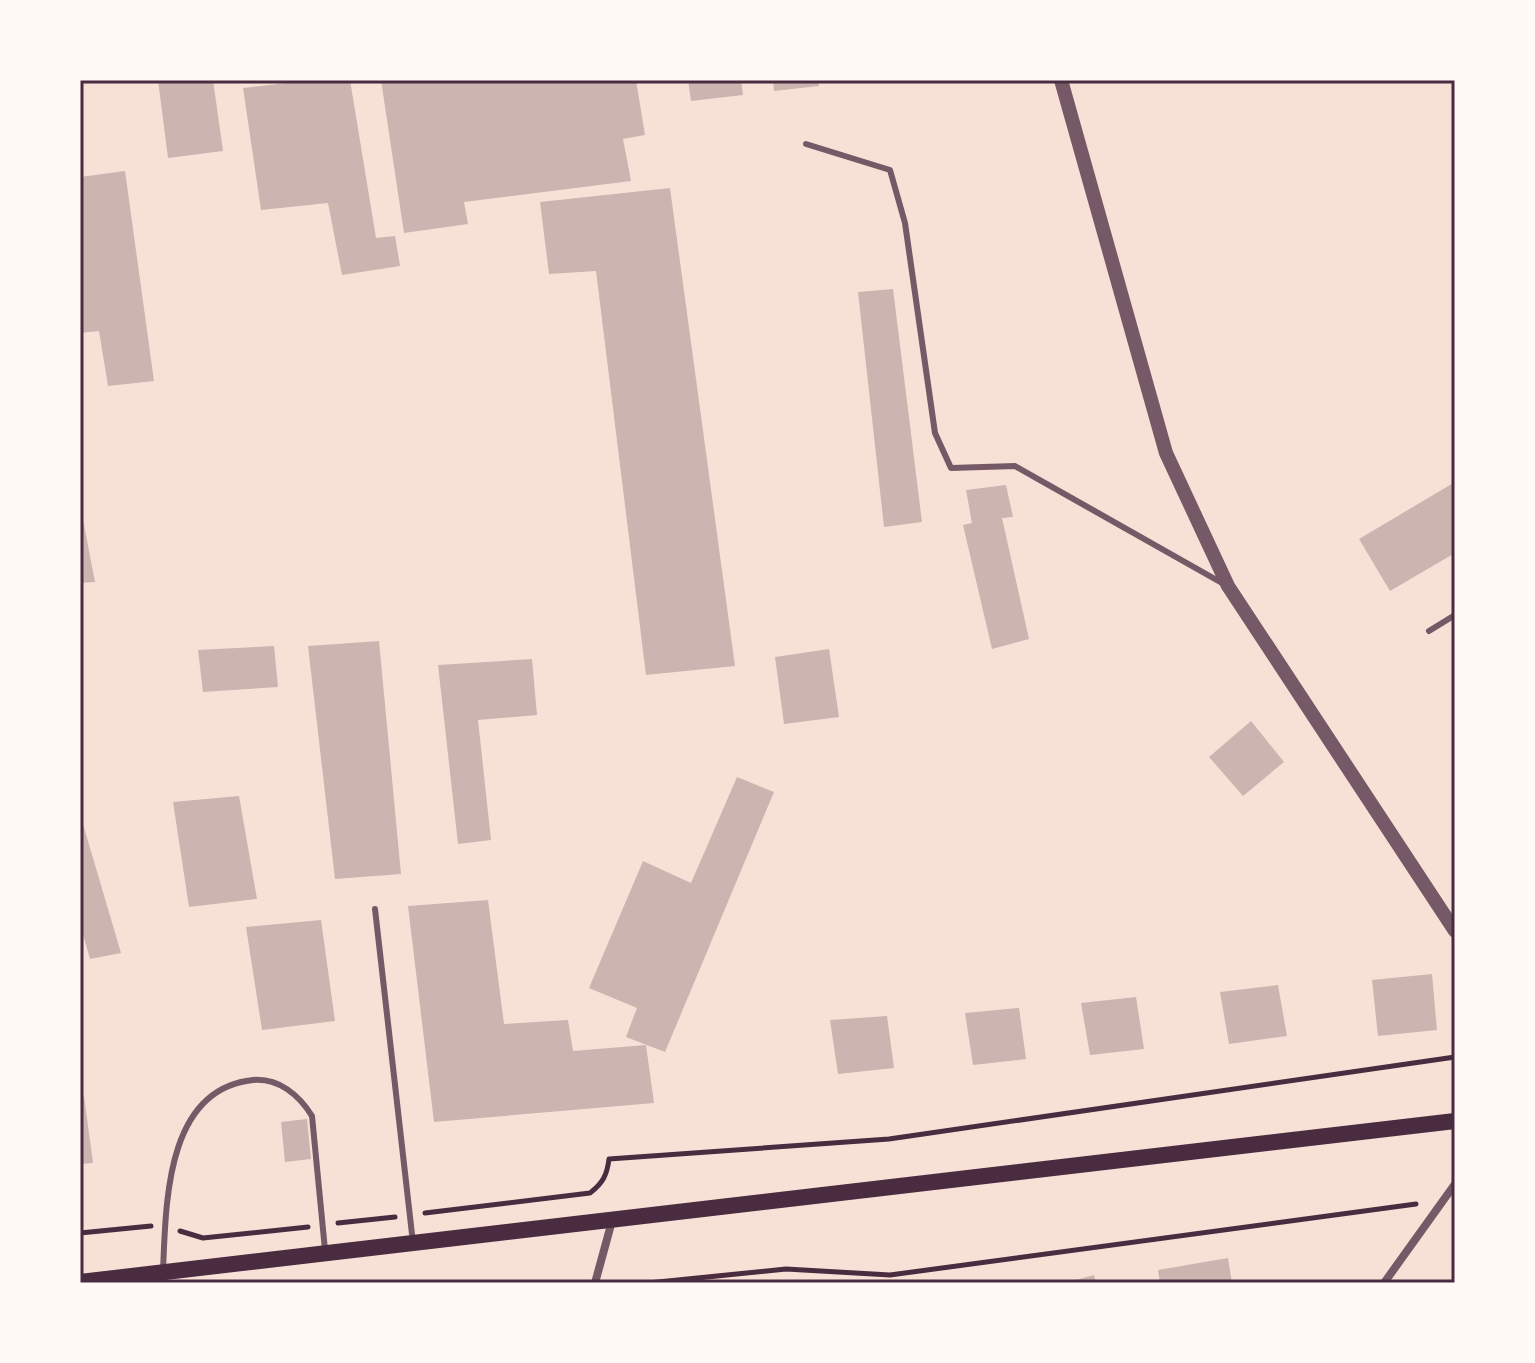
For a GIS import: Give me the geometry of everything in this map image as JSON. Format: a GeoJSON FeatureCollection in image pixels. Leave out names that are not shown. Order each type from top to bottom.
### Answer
{"type":"FeatureCollection","features":[{"type":"Feature","properties":{"kind":"main road"},"geometry":{"type":"LineString","coordinates":[[80,1282],[1455,1121]]}},
{"type":"Feature","properties":{"kind":"street"},"geometry":{"type":"LineString","coordinates":[[1061,80],[1166,453],[1228,586],[1455,931]]}},
{"type":"Feature","properties":{"kind":"street"},"geometry":{"type":"LineString","coordinates":[[1384,1283],[1455,1184]]}},
{"type":"Feature","properties":{"kind":"street"},"geometry":{"type":"LineString","coordinates":[[595,1283],[612,1220]]}},
{"type":"Feature","properties":{"kind":"lane"},"geometry":{"type":"LineString","coordinates":[[806,144],[890,170],[905,223],[935,433],[951,468],[1015,466],[1228,586]]}},
{"type":"Feature","properties":{"kind":"lane"},"geometry":{"type":"LineString","coordinates":[[1429,631],[1455,615]]}},
{"type":"Feature","properties":{"kind":"lane"},"geometry":{"type":"LineString","coordinates":[[375,909],[413,1243]]}},
{"type":"Feature","properties":{"kind":"lane"},"geometry":{"type":"LineString","coordinates":[[163,1273],[165,1225],[175,1155],[197,1112],[213,1094],[234,1082],[264,1079],[291,1091],[304,1102],[312,1116],[325,1254]]}},
{"type":"Feature","properties":{"kind":"path"},"geometry":{"type":"LineString","coordinates":[[80,1233],[165,1225],[203,1238],[590,1193],[601,1184],[609,1159],[889,1139],[1455,1057]]}},
{"type":"Feature","properties":{"kind":"path"},"geometry":{"type":"LineString","coordinates":[[648,1283],[786,1269],[890,1275],[1416,1204]]}},
{"type":"Feature","properties":{"kind":"building"},"geometry":{"type":"Polygon","coordinates":[[[158,80],[213,80],[223,151],[168,158],[158,80]]]}},
{"type":"Feature","properties":{"kind":"building"},"geometry":{"type":"Polygon","coordinates":[[[296,80],[350,80],[376,238],[395,236],[400,266],[342,275],[328,203],[261,210],[243,88],[296,80]]]}},
{"type":"Feature","properties":{"kind":"building"},"geometry":{"type":"Polygon","coordinates":[[[381,80],[636,80],[645,135],[623,139],[631,181],[464,202],[468,224],[404,233],[381,80]]]}},
{"type":"Feature","properties":{"kind":"building"},"geometry":{"type":"Polygon","coordinates":[[[688,80],[741,80],[743,95],[691,101],[688,80]]]}},
{"type":"Feature","properties":{"kind":"building"},"geometry":{"type":"Polygon","coordinates":[[[773,80],[818,80],[819,86],[774,91],[773,80]]]}},
{"type":"Feature","properties":{"kind":"building"},"geometry":{"type":"Polygon","coordinates":[[[125,171],[154,381],[108,386],[99,331],[80,333],[80,177],[125,171]]]}},
{"type":"Feature","properties":{"kind":"building"},"geometry":{"type":"Polygon","coordinates":[[[670,188],[735,666],[646,675],[596,271],[549,274],[540,202],[670,188]]]}},
{"type":"Feature","properties":{"kind":"building"},"geometry":{"type":"Polygon","coordinates":[[[893,289],[922,522],[884,527],[858,292],[893,289]]]}},
{"type":"Feature","properties":{"kind":"building"},"geometry":{"type":"Polygon","coordinates":[[[1455,482],[1455,553],[1390,591],[1359,539],[1455,482]]]}},
{"type":"Feature","properties":{"kind":"building"},"geometry":{"type":"Polygon","coordinates":[[[1006,485],[1013,517],[1002,518],[1029,639],[992,649],[963,525],[972,523],[966,490],[1006,485]]]}},
{"type":"Feature","properties":{"kind":"building"},"geometry":{"type":"Polygon","coordinates":[[[80,504],[95,582],[80,583],[80,504]]]}},
{"type":"Feature","properties":{"kind":"building"},"geometry":{"type":"Polygon","coordinates":[[[379,641],[401,874],[335,879],[308,646],[379,641]]]}},
{"type":"Feature","properties":{"kind":"building"},"geometry":{"type":"Polygon","coordinates":[[[274,646],[278,687],[203,692],[198,650],[274,646]]]}},
{"type":"Feature","properties":{"kind":"building"},"geometry":{"type":"Polygon","coordinates":[[[829,649],[839,717],[784,724],[775,657],[829,649]]]}},
{"type":"Feature","properties":{"kind":"building"},"geometry":{"type":"Polygon","coordinates":[[[532,659],[537,715],[478,720],[491,840],[458,844],[438,665],[532,659]]]}},
{"type":"Feature","properties":{"kind":"building"},"geometry":{"type":"Polygon","coordinates":[[[1251,721],[1284,762],[1243,796],[1209,757],[1251,721]]]}},
{"type":"Feature","properties":{"kind":"building"},"geometry":{"type":"Polygon","coordinates":[[[737,777],[774,792],[665,1052],[626,1037],[637,1008],[589,988],[643,861],[691,883],[737,777]]]}},
{"type":"Feature","properties":{"kind":"building"},"geometry":{"type":"Polygon","coordinates":[[[239,796],[257,899],[189,907],[173,802],[239,796]]]}},
{"type":"Feature","properties":{"kind":"building"},"geometry":{"type":"Polygon","coordinates":[[[80,814],[121,953],[90,959],[80,924],[80,814]]]}},
{"type":"Feature","properties":{"kind":"building"},"geometry":{"type":"Polygon","coordinates":[[[488,900],[504,1024],[568,1020],[573,1051],[646,1045],[654,1103],[434,1122],[408,906],[488,900]]]}},
{"type":"Feature","properties":{"kind":"building"},"geometry":{"type":"Polygon","coordinates":[[[321,920],[335,1021],[262,1030],[246,927],[321,920]]]}},
{"type":"Feature","properties":{"kind":"building"},"geometry":{"type":"Polygon","coordinates":[[[1432,974],[1437,1030],[1378,1036],[1372,980],[1432,974]]]}},
{"type":"Feature","properties":{"kind":"building"},"geometry":{"type":"Polygon","coordinates":[[[1278,985],[1287,1036],[1229,1044],[1220,992],[1278,985]]]}},
{"type":"Feature","properties":{"kind":"building"},"geometry":{"type":"Polygon","coordinates":[[[1136,997],[1144,1049],[1090,1055],[1081,1003],[1136,997]]]}},
{"type":"Feature","properties":{"kind":"building"},"geometry":{"type":"Polygon","coordinates":[[[1019,1008],[1026,1059],[973,1065],[965,1013],[1019,1008]]]}},
{"type":"Feature","properties":{"kind":"building"},"geometry":{"type":"Polygon","coordinates":[[[887,1016],[894,1068],[838,1074],[830,1020],[887,1016]]]}},
{"type":"Feature","properties":{"kind":"building"},"geometry":{"type":"Polygon","coordinates":[[[80,1096],[84,1096],[93,1163],[80,1164],[80,1096]]]}},
{"type":"Feature","properties":{"kind":"building"},"geometry":{"type":"Polygon","coordinates":[[[307,1119],[311,1159],[285,1162],[281,1122],[307,1119]]]}},
{"type":"Feature","properties":{"kind":"building"},"geometry":{"type":"Polygon","coordinates":[[[1228,1258],[1232,1283],[1160,1283],[1158,1270],[1228,1258]]]}},
{"type":"Feature","properties":{"kind":"building"},"geometry":{"type":"Polygon","coordinates":[[[1094,1275],[1096,1283],[1068,1282],[1094,1275]]]}}]}
